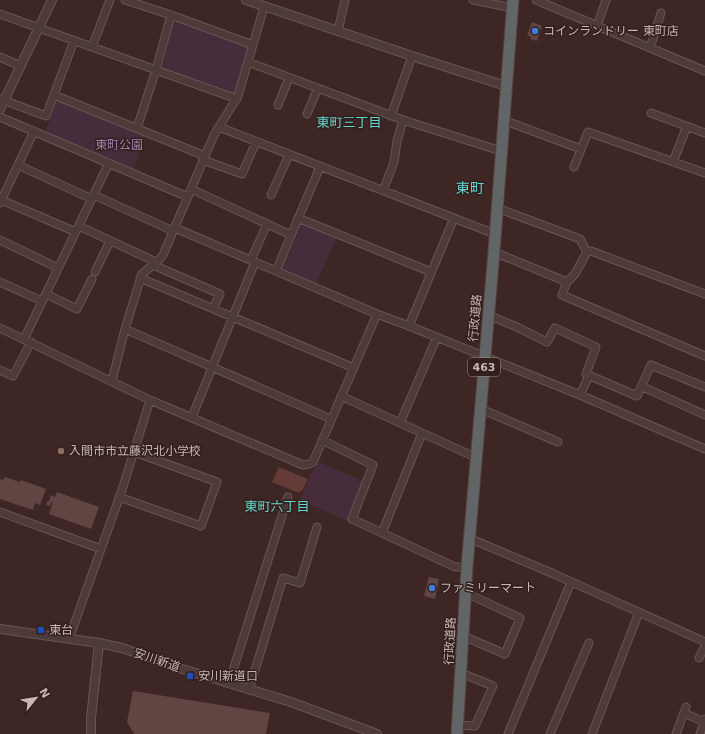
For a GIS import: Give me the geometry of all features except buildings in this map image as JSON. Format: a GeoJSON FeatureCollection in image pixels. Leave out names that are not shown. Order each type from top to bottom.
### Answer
{"type":"FeatureCollection","features":[{"type":"Feature","properties":{"kind":"highway","name":"行政道路"},"geometry":{"type":"LineString","coordinates":[[458,729],[467,566],[494,252],[513,4]]}},
{"type":"Feature","properties":{"kind":"street"},"geometry":{"type":"LineString","coordinates":[[0,110],[2,100],[21,66],[52,0]]}},
{"type":"Feature","properties":{"kind":"street"},"geometry":{"type":"LineString","coordinates":[[92,47],[110,0]]}},
{"type":"Feature","properties":{"kind":"street"},"geometry":{"type":"LineString","coordinates":[[125,0],[253,45]]}},
{"type":"Feature","properties":{"kind":"street"},"geometry":{"type":"LineString","coordinates":[[246,0],[506,86]]}},
{"type":"Feature","properties":{"kind":"street"},"geometry":{"type":"LineString","coordinates":[[338,31],[345,0]]}},
{"type":"Feature","properties":{"kind":"street"},"geometry":{"type":"LineString","coordinates":[[473,0],[513,4]]}},
{"type":"Feature","properties":{"kind":"street"},"geometry":{"type":"LineString","coordinates":[[536,0],[705,71]]}},
{"type":"Feature","properties":{"kind":"street"},"geometry":{"type":"LineString","coordinates":[[597,26],[606,0]]}},
{"type":"Feature","properties":{"kind":"street"},"geometry":{"type":"LineString","coordinates":[[112,381],[140,278],[142,274],[155,264],[163,255],[214,135],[237,99],[264,7]]}},
{"type":"Feature","properties":{"kind":"street"},"geometry":{"type":"LineString","coordinates":[[650,48],[661,13]]}},
{"type":"Feature","properties":{"kind":"street"},"geometry":{"type":"LineString","coordinates":[[0,14],[237,99]]}},
{"type":"Feature","properties":{"kind":"street"},"geometry":{"type":"LineString","coordinates":[[137,128],[156,70],[171,15]]}},
{"type":"Feature","properties":{"kind":"street"},"geometry":{"type":"LineString","coordinates":[[2,100],[46,116],[74,41]]}},
{"type":"Feature","properties":{"kind":"street"},"geometry":{"type":"LineString","coordinates":[[391,116],[412,56]]}},
{"type":"Feature","properties":{"kind":"street"},"geometry":{"type":"LineString","coordinates":[[0,57],[21,66]]}},
{"type":"Feature","properties":{"kind":"street"},"geometry":{"type":"LineString","coordinates":[[248,62],[391,116],[501,151]]}},
{"type":"Feature","properties":{"kind":"street"},"geometry":{"type":"LineString","coordinates":[[278,105],[289,78]]}},
{"type":"Feature","properties":{"kind":"street"},"geometry":{"type":"LineString","coordinates":[[307,114],[318,88]]}},
{"type":"Feature","properties":{"kind":"street"},"geometry":{"type":"LineString","coordinates":[[54,95],[137,128],[242,174],[256,142]]}},
{"type":"Feature","properties":{"kind":"street"},"geometry":{"type":"LineString","coordinates":[[651,113],[705,133]]}},
{"type":"Feature","properties":{"kind":"street"},"geometry":{"type":"LineString","coordinates":[[0,117],[188,197]]}},
{"type":"Feature","properties":{"kind":"street"},"geometry":{"type":"LineString","coordinates":[[383,191],[394,162],[397,142],[403,120]]}},
{"type":"Feature","properties":{"kind":"street"},"geometry":{"type":"LineString","coordinates":[[503,120],[582,149]]}},
{"type":"Feature","properties":{"kind":"street"},"geometry":{"type":"LineString","coordinates":[[673,162],[687,126]]}},
{"type":"Feature","properties":{"kind":"street"},"geometry":{"type":"LineString","coordinates":[[219,127],[495,234]]}},
{"type":"Feature","properties":{"kind":"street"},"geometry":{"type":"LineString","coordinates":[[34,131],[1,201],[110,240],[155,264],[220,294],[213,308]]}},
{"type":"Feature","properties":{"kind":"street"},"geometry":{"type":"LineString","coordinates":[[574,167],[588,132],[705,173]]}},
{"type":"Feature","properties":{"kind":"street"},"geometry":{"type":"LineString","coordinates":[[271,195],[289,155]]}},
{"type":"Feature","properties":{"kind":"street"},"geometry":{"type":"LineString","coordinates":[[0,370],[14,376],[42,302],[109,163]]}},
{"type":"Feature","properties":{"kind":"street"},"geometry":{"type":"LineString","coordinates":[[18,165],[93,197],[253,261],[377,314],[580,396],[705,449]]}},
{"type":"Feature","properties":{"kind":"street"},"geometry":{"type":"LineString","coordinates":[[276,271],[320,167]]}},
{"type":"Feature","properties":{"kind":"street"},"geometry":{"type":"LineString","coordinates":[[191,189],[291,235]]}},
{"type":"Feature","properties":{"kind":"street"},"geometry":{"type":"LineString","coordinates":[[497,208],[580,239],[587,252]]}},
{"type":"Feature","properties":{"kind":"street"},"geometry":{"type":"LineString","coordinates":[[298,218],[431,272]]}},
{"type":"Feature","properties":{"kind":"street"},"geometry":{"type":"LineString","coordinates":[[409,326],[454,218]]}},
{"type":"Feature","properties":{"kind":"street"},"geometry":{"type":"LineString","coordinates":[[192,418],[233,317],[267,224]]}},
{"type":"Feature","properties":{"kind":"street"},"geometry":{"type":"LineString","coordinates":[[0,240],[58,268]]}},
{"type":"Feature","properties":{"kind":"street"},"geometry":{"type":"LineString","coordinates":[[46,294],[77,309],[110,240]]}},
{"type":"Feature","properties":{"kind":"street"},"geometry":{"type":"LineString","coordinates":[[587,252],[591,251],[705,294]]}},
{"type":"Feature","properties":{"kind":"street"},"geometry":{"type":"LineString","coordinates":[[494,252],[567,282]]}},
{"type":"Feature","properties":{"kind":"street"},"geometry":{"type":"LineString","coordinates":[[587,252],[575,274],[567,282],[562,295],[705,356]]}},
{"type":"Feature","properties":{"kind":"street"},"geometry":{"type":"LineString","coordinates":[[140,278],[354,368]]}},
{"type":"Feature","properties":{"kind":"street"},"geometry":{"type":"LineString","coordinates":[[0,282],[42,302]]}},
{"type":"Feature","properties":{"kind":"street"},"geometry":{"type":"LineString","coordinates":[[0,328],[150,400],[303,465],[313,462],[377,314]]}},
{"type":"Feature","properties":{"kind":"street"},"geometry":{"type":"LineString","coordinates":[[488,315],[547,342],[555,328],[596,347],[586,374],[637,396],[651,365],[705,387]]}},
{"type":"Feature","properties":{"kind":"street"},"geometry":{"type":"LineString","coordinates":[[125,329],[213,366],[331,420]]}},
{"type":"Feature","properties":{"kind":"street"},"geometry":{"type":"LineString","coordinates":[[400,423],[437,337]]}},
{"type":"Feature","properties":{"kind":"street"},"geometry":{"type":"LineString","coordinates":[[580,396],[589,376]]}},
{"type":"Feature","properties":{"kind":"street"},"geometry":{"type":"LineString","coordinates":[[641,386],[705,415]]}},
{"type":"Feature","properties":{"kind":"street"},"geometry":{"type":"LineString","coordinates":[[342,396],[477,458]]}},
{"type":"Feature","properties":{"kind":"street"},"geometry":{"type":"LineString","coordinates":[[69,639],[119,497],[150,400]]}},
{"type":"Feature","properties":{"kind":"street"},"geometry":{"type":"LineString","coordinates":[[481,408],[558,442]]}},
{"type":"Feature","properties":{"kind":"street"},"geometry":{"type":"LineString","coordinates":[[382,533],[422,433]]}},
{"type":"Feature","properties":{"kind":"street"},"geometry":{"type":"LineString","coordinates":[[322,440],[373,465],[352,519],[455,567],[467,566]]}},
{"type":"Feature","properties":{"kind":"street"},"geometry":{"type":"LineString","coordinates":[[119,497],[201,526],[217,482],[134,452]]}},
{"type":"Feature","properties":{"kind":"street"},"geometry":{"type":"LineString","coordinates":[[229,683],[288,497]]}},
{"type":"Feature","properties":{"kind":"street"},"geometry":{"type":"LineString","coordinates":[[0,512],[101,548]]}},
{"type":"Feature","properties":{"kind":"street"},"geometry":{"type":"LineString","coordinates":[[249,690],[283,578],[300,583],[317,527]]}},
{"type":"Feature","properties":{"kind":"street"},"geometry":{"type":"LineString","coordinates":[[470,539],[705,642]]}},
{"type":"Feature","properties":{"kind":"street"},"geometry":{"type":"LineString","coordinates":[[508,734],[571,582]]}},
{"type":"Feature","properties":{"kind":"street"},"geometry":{"type":"LineString","coordinates":[[463,636],[505,654],[520,618],[466,593]]}},
{"type":"Feature","properties":{"kind":"street"},"geometry":{"type":"LineString","coordinates":[[592,734],[639,612]]}},
{"type":"Feature","properties":{"kind":"street","name":"安川新道"},"geometry":{"type":"LineString","coordinates":[[0,629],[99,643],[122,648],[249,690],[298,704],[377,734]]}},
{"type":"Feature","properties":{"kind":"street"},"geometry":{"type":"LineString","coordinates":[[91,734],[99,643]]}},
{"type":"Feature","properties":{"kind":"street"},"geometry":{"type":"LineString","coordinates":[[550,734],[589,643]]}},
{"type":"Feature","properties":{"kind":"street"},"geometry":{"type":"LineString","coordinates":[[700,658],[705,646]]}},
{"type":"Feature","properties":{"kind":"street"},"geometry":{"type":"LineString","coordinates":[[458,729],[476,726],[493,686],[461,674]]}},
{"type":"Feature","properties":{"kind":"street"},"geometry":{"type":"LineString","coordinates":[[676,734],[685,710],[704,720],[700,734]]}},
{"type":"Feature","properties":{"kind":"green space"},"geometry":{"type":"Polygon","coordinates":[[[177,21],[247,47],[249,50],[236,93],[233,95],[165,70],[163,66],[173,23],[177,21]]]}},
{"type":"Feature","properties":{"kind":"green space","name":"東町公園"},"geometry":{"type":"Polygon","coordinates":[[[60,98],[145,136],[133,171],[45,132],[57,100],[60,98]]]}},
{"type":"Feature","properties":{"kind":"green space"},"geometry":{"type":"Polygon","coordinates":[[[305,224],[337,237],[316,284],[285,271],[283,267],[301,226],[305,224]]]}},
{"type":"Feature","properties":{"kind":"green space"},"geometry":{"type":"Polygon","coordinates":[[[317,461],[365,482],[348,521],[300,500],[317,461]]]}},
{"type":"Feature","properties":{"kind":"shaded area"},"geometry":{"type":"Polygon","coordinates":[[[279,467],[308,479],[302,491],[299,493],[272,482],[279,467]]]}},
{"type":"Feature","properties":{"kind":"place","name":"コインランドリー 東町店"},"geometry":{"type":"Point","coordinates":[535,31]}},
{"type":"Feature","properties":{"kind":"place","name":"入間市市立藤沢北小学校"},"geometry":{"type":"Point","coordinates":[61,451]}},
{"type":"Feature","properties":{"kind":"place","name":"ファミリーマート"},"geometry":{"type":"Point","coordinates":[432,588]}},
{"type":"Feature","properties":{"kind":"place","name":"東台"},"geometry":{"type":"Point","coordinates":[41,630]}},
{"type":"Feature","properties":{"kind":"place","name":"安川新道口"},"geometry":{"type":"Point","coordinates":[190,676]}},
{"type":"Feature","properties":{"kind":"district","name":"東町三丁目"},"geometry":{"type":"Point","coordinates":[349,122]}},
{"type":"Feature","properties":{"kind":"district","name":"東町"},"geometry":{"type":"Point","coordinates":[470,188]}},
{"type":"Feature","properties":{"kind":"district","name":"東町六丁目"},"geometry":{"type":"Point","coordinates":[277,506]}}]}
